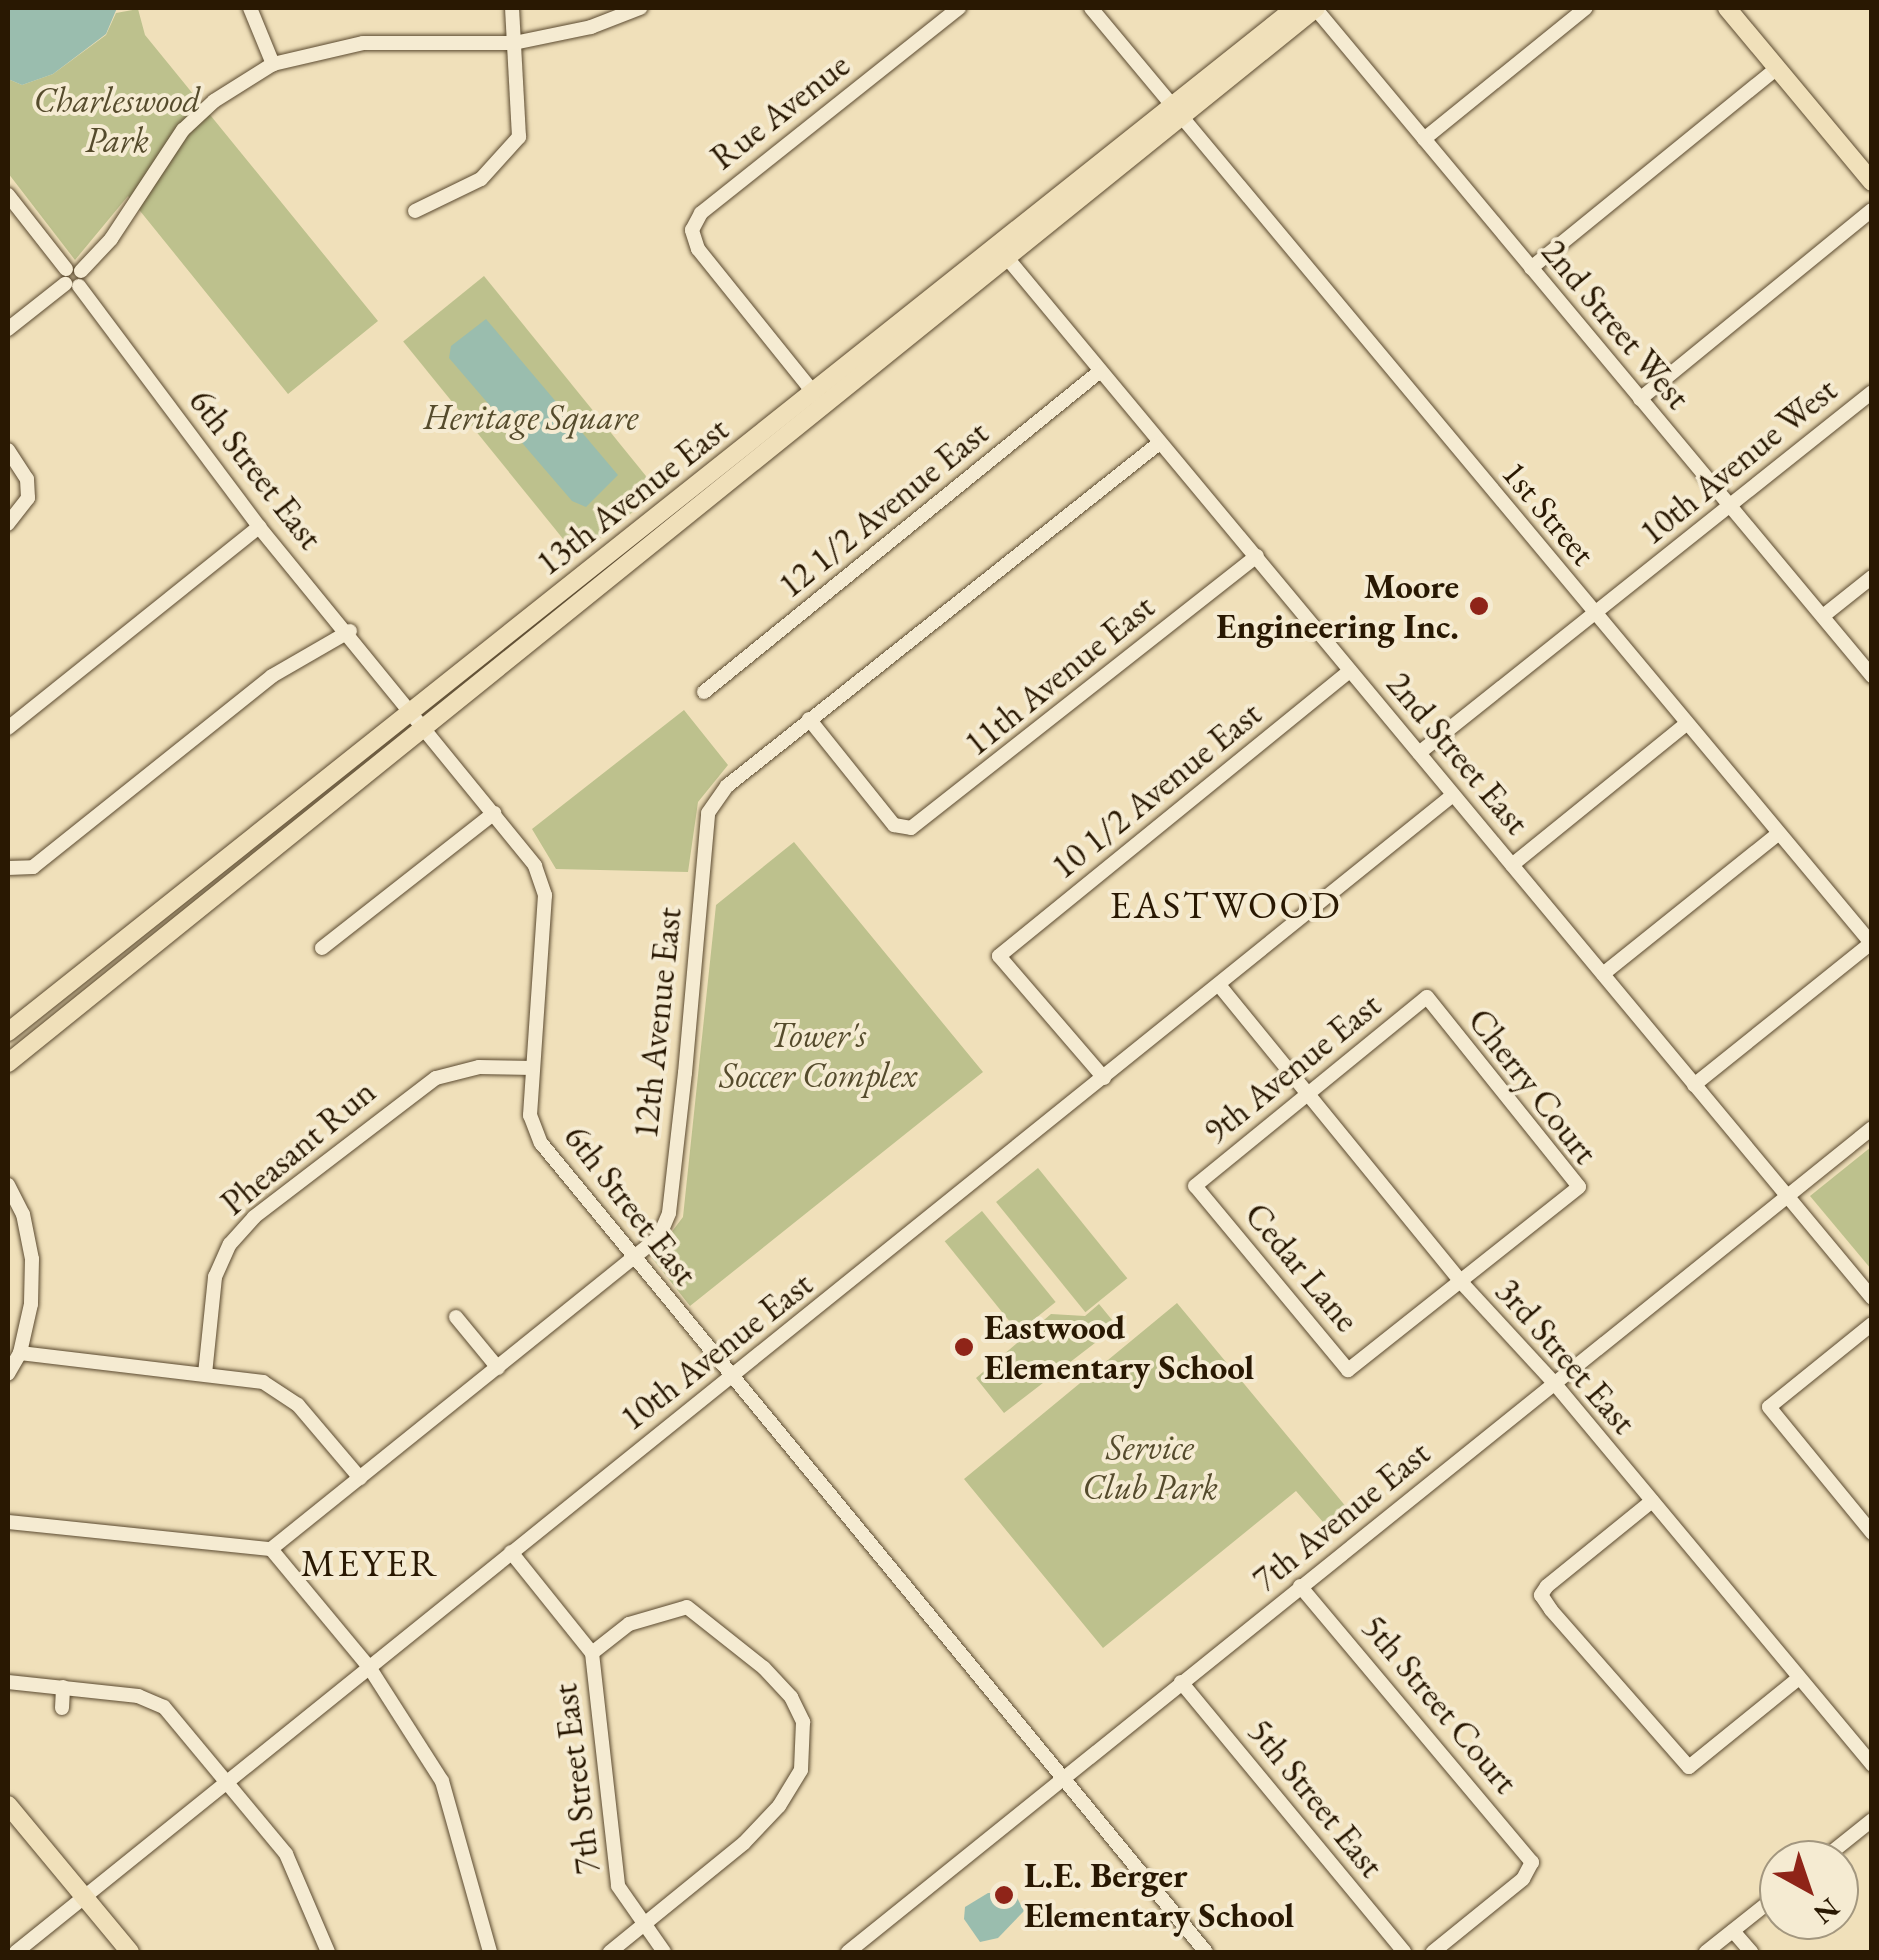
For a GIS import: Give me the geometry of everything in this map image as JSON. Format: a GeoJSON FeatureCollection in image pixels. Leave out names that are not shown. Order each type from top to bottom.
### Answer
{"type":"FeatureCollection","features":[{"type":"Feature","properties":{"kind":"main road","name":"13th Avenue East"},"geometry":{"type":"LineString","coordinates":[[8,1032],[418,717],[819,399],[1177,114],[1295,8]]}},
{"type":"Feature","properties":{"kind":"main road"},"geometry":{"type":"LineString","coordinates":[[1177,114],[1316,8]]}},
{"type":"Feature","properties":{"kind":"main road"},"geometry":{"type":"LineString","coordinates":[[1727,8],[1872,182]]}},
{"type":"Feature","properties":{"kind":"main road","name":"13th Avenue East"},"geometry":{"type":"LineString","coordinates":[[8,1063],[418,717]]}},
{"type":"Feature","properties":{"kind":"main road"},"geometry":{"type":"LineString","coordinates":[[8,1804],[130,1952]]}},
{"type":"Feature","properties":{"kind":"street"},"geometry":{"type":"LineString","coordinates":[[250,8],[273,64]]}},
{"type":"Feature","properties":{"kind":"street"},"geometry":{"type":"LineString","coordinates":[[415,210],[482,178],[508,157],[519,137],[512,8]]}},
{"type":"Feature","properties":{"kind":"street"},"geometry":{"type":"LineString","coordinates":[[8,329],[73,277],[111,239],[184,130],[214,101],[273,64],[363,42],[514,43],[591,27],[640,8]]}},
{"type":"Feature","properties":{"kind":"street","name":"Rue Avenue"},"geometry":{"type":"LineString","coordinates":[[819,399],[698,249],[692,230],[701,213],[959,8]]}},
{"type":"Feature","properties":{"kind":"street","name":"1st Street"},"geometry":{"type":"LineString","coordinates":[[1091,8],[1871,944]]}},
{"type":"Feature","properties":{"kind":"street","name":"2nd Street West"},"geometry":{"type":"LineString","coordinates":[[1316,8],[1872,676]]}},
{"type":"Feature","properties":{"kind":"street"},"geometry":{"type":"LineString","coordinates":[[1424,139],[1586,8]]}},
{"type":"Feature","properties":{"kind":"street"},"geometry":{"type":"LineString","coordinates":[[1531,268],[1777,68]]}},
{"type":"Feature","properties":{"kind":"street","name":"6th Street East"},"geometry":{"type":"LineString","coordinates":[[8,195],[259,527],[350,631],[535,866],[546,895],[530,1115],[542,1142],[632,1260],[1206,1952]]}},
{"type":"Feature","properties":{"kind":"street"},"geometry":{"type":"LineString","coordinates":[[1640,399],[1872,210]]}},
{"type":"Feature","properties":{"kind":"street","name":"2nd Street East"},"geometry":{"type":"LineString","coordinates":[[1003,252],[1158,444],[1256,556],[1872,1298]]}},
{"type":"Feature","properties":{"kind":"street","name":"12 1/2 Avenue East"},"geometry":{"type":"LineString","coordinates":[[704,692],[1099,372]]}},
{"type":"Feature","properties":{"kind":"street","name":"10th Avenue West"},"geometry":{"type":"LineString","coordinates":[[1594,614],[1872,392]]}},
{"type":"Feature","properties":{"kind":"street","name":"12th Avenue East"},"geometry":{"type":"LineString","coordinates":[[271,1549],[659,1238],[669,1213],[708,813],[727,786],[1158,444]]}},
{"type":"Feature","properties":{"kind":"street"},"geometry":{"type":"LineString","coordinates":[[8,450],[27,479],[28,493],[8,524]]}},
{"type":"Feature","properties":{"kind":"street"},"geometry":{"type":"LineString","coordinates":[[8,728],[259,527]]}},
{"type":"Feature","properties":{"kind":"street","name":"11th Avenue East"},"geometry":{"type":"LineString","coordinates":[[809,720],[894,825],[911,828],[1256,556]]}},
{"type":"Feature","properties":{"kind":"street"},"geometry":{"type":"LineString","coordinates":[[1822,616],[1872,577]]}},
{"type":"Feature","properties":{"kind":"street"},"geometry":{"type":"LineString","coordinates":[[1418,753],[1594,614]]}},
{"type":"Feature","properties":{"kind":"street"},"geometry":{"type":"LineString","coordinates":[[12,870],[33,867],[272,676],[350,631]]}},
{"type":"Feature","properties":{"kind":"street","name":"10 1/2 Avenue East"},"geometry":{"type":"LineString","coordinates":[[1104,1078],[1000,956],[1350,671]]}},
{"type":"Feature","properties":{"kind":"street"},"geometry":{"type":"LineString","coordinates":[[1512,865],[1686,724]]}},
{"type":"Feature","properties":{"kind":"street","name":"10th Avenue East"},"geometry":{"type":"LineString","coordinates":[[16,1952],[1454,795]]}},
{"type":"Feature","properties":{"kind":"street"},"geometry":{"type":"LineString","coordinates":[[322,948],[494,813]]}},
{"type":"Feature","properties":{"kind":"street"},"geometry":{"type":"LineString","coordinates":[[1603,974],[1778,834]]}},
{"type":"Feature","properties":{"kind":"street"},"geometry":{"type":"LineString","coordinates":[[1694,1084],[1871,944]]}},
{"type":"Feature","properties":{"kind":"street","name":"3rd Street East"},"geometry":{"type":"LineString","coordinates":[[1219,985],[1460,1281],[1555,1384],[1872,1765]]}},
{"type":"Feature","properties":{"kind":"street","name":"9th Avenue East"},"geometry":{"type":"LineString","coordinates":[[1196,1186],[1427,997]]}},
{"type":"Feature","properties":{"kind":"street","name":"Cherry Court"},"geometry":{"type":"LineString","coordinates":[[1427,997],[1579,1187],[1460,1281]]}},
{"type":"Feature","properties":{"kind":"street","name":"Pheasant Run"},"geometry":{"type":"LineString","coordinates":[[204,1374],[215,1277],[230,1244],[254,1218],[436,1078],[479,1067],[533,1068]]}},
{"type":"Feature","properties":{"kind":"street","name":"7th Avenue East"},"geometry":{"type":"LineString","coordinates":[[848,1952],[1872,1128]]}},
{"type":"Feature","properties":{"kind":"street"},"geometry":{"type":"LineString","coordinates":[[8,1185],[23,1214],[32,1259],[20,1353],[8,1374]]}},
{"type":"Feature","properties":{"kind":"street","name":"Cedar Lane"},"geometry":{"type":"LineString","coordinates":[[1196,1186],[1348,1370],[1460,1281]]}},
{"type":"Feature","properties":{"kind":"street"},"geometry":{"type":"LineString","coordinates":[[456,1318],[498,1368]]}},
{"type":"Feature","properties":{"kind":"street"},"geometry":{"type":"LineString","coordinates":[[1872,1324],[1769,1407],[1872,1533]]}},
{"type":"Feature","properties":{"kind":"street"},"geometry":{"type":"LineString","coordinates":[[20,1353],[204,1374],[277,1388],[360,1478]]}},
{"type":"Feature","properties":{"kind":"street"},"geometry":{"type":"LineString","coordinates":[[1652,1501],[1547,1586],[1541,1595],[1551,1610],[1662,1743],[1689,1767],[1799,1678]]}},
{"type":"Feature","properties":{"kind":"street"},"geometry":{"type":"LineString","coordinates":[[8,1522],[271,1549],[369,1667],[442,1780],[490,1952]]}},
{"type":"Feature","properties":{"kind":"street","name":"7th Street East"},"geometry":{"type":"LineString","coordinates":[[511,1552],[592,1654],[618,1886],[642,1927],[664,1952]]}},
{"type":"Feature","properties":{"kind":"street","name":"5th Street Court"},"geometry":{"type":"LineString","coordinates":[[1300,1586],[1532,1862],[1523,1879],[1433,1952]]}},
{"type":"Feature","properties":{"kind":"street"},"geometry":{"type":"LineString","coordinates":[[592,1654],[629,1624],[687,1608],[791,1696],[803,1738],[801,1770],[779,1806],[610,1952]]}},
{"type":"Feature","properties":{"kind":"street"},"geometry":{"type":"LineString","coordinates":[[8,1682],[138,1696],[164,1707],[286,1854],[328,1952]]}},
{"type":"Feature","properties":{"kind":"street","name":"5th Street East"},"geometry":{"type":"LineString","coordinates":[[1182,1682],[1404,1952]]}},
{"type":"Feature","properties":{"kind":"street"},"geometry":{"type":"LineString","coordinates":[[62,1708],[63,1687]]}},
{"type":"Feature","properties":{"kind":"street"},"geometry":{"type":"LineString","coordinates":[[1847,1840],[1872,1820]]}},
{"type":"Feature","properties":{"kind":"street"},"geometry":{"type":"LineString","coordinates":[[1706,1952],[1759,1910]]}},
{"type":"Feature","properties":{"kind":"street"},"geometry":{"type":"LineString","coordinates":[[1733,1931],[1750,1952]]}},
{"type":"Feature","properties":{"kind":"green space","name":"Charleswood Park"},"geometry":{"type":"Polygon","coordinates":[[[138,9],[145,35],[378,321],[288,394],[128,196],[75,260],[8,173],[8,79],[22,85],[53,74],[106,35],[116,13],[138,9]]]}},
{"type":"Feature","properties":{"kind":"green space","name":"Heritage Square"},"geometry":{"type":"Polygon","coordinates":[[[484,276],[658,491],[577,557],[403,341],[484,276]]]}},
{"type":"Feature","properties":{"kind":"green space"},"geometry":{"type":"Polygon","coordinates":[[[684,710],[728,765],[698,802],[688,872],[556,869],[532,829],[684,710]]]}},
{"type":"Feature","properties":{"kind":"green space","name":"Tower's Soccer Complex"},"geometry":{"type":"Polygon","coordinates":[[[794,842],[983,1072],[690,1306],[652,1258],[683,1217],[716,905],[794,842]]]}},
{"type":"Feature","properties":{"kind":"green space"},"geometry":{"type":"Polygon","coordinates":[[[1871,1147],[1871,1269],[1810,1196],[1871,1147]]]}},
{"type":"Feature","properties":{"kind":"green space"},"geometry":{"type":"Polygon","coordinates":[[[1038,1168],[1127,1278],[1085,1312],[996,1202],[1038,1168]]]}},
{"type":"Feature","properties":{"kind":"green space"},"geometry":{"type":"Polygon","coordinates":[[[982,1211],[1056,1302],[1018,1332],[945,1241],[982,1211]]]}},
{"type":"Feature","properties":{"kind":"green space","name":"Service Club Park"},"geometry":{"type":"Polygon","coordinates":[[[1177,1303],[1357,1520],[1336,1537],[1296,1491],[1103,1648],[964,1479],[1177,1303]]]}},
{"type":"Feature","properties":{"kind":"green space"},"geometry":{"type":"Polygon","coordinates":[[[1099,1304],[1117,1326],[1004,1413],[976,1378],[1051,1314],[1085,1316],[1099,1304]]]}},
{"type":"Feature","properties":{"kind":"shaded area"},"geometry":{"type":"Polygon","coordinates":[[[8,8],[117,8],[106,34],[53,74],[22,85],[8,79],[8,8]]]}},
{"type":"Feature","properties":{"kind":"shaded area"},"geometry":{"type":"Polygon","coordinates":[[[486,319],[618,475],[586,507],[572,501],[449,358],[451,346],[486,319]]]}},
{"type":"Feature","properties":{"kind":"shaded area"},"geometry":{"type":"Polygon","coordinates":[[[1014,1892],[1024,1911],[998,1938],[980,1942],[964,1919],[965,1907],[988,1893],[1014,1892]]]}},
{"type":"Feature","properties":{"kind":"place","name":"Moore Engineering Inc."},"geometry":{"type":"Point","coordinates":[1479,606]}},
{"type":"Feature","properties":{"kind":"place","name":"Eastwood Elementary School"},"geometry":{"type":"Point","coordinates":[964,1347]}},
{"type":"Feature","properties":{"kind":"place","name":"L.E. Berger Elementary School"},"geometry":{"type":"Point","coordinates":[1004,1895]}},
{"type":"Feature","properties":{"kind":"district","name":"EASTWOOD"},"geometry":{"type":"Point","coordinates":[1226,905]}},
{"type":"Feature","properties":{"kind":"district","name":"MEYER"},"geometry":{"type":"Point","coordinates":[370,1563]}}]}
